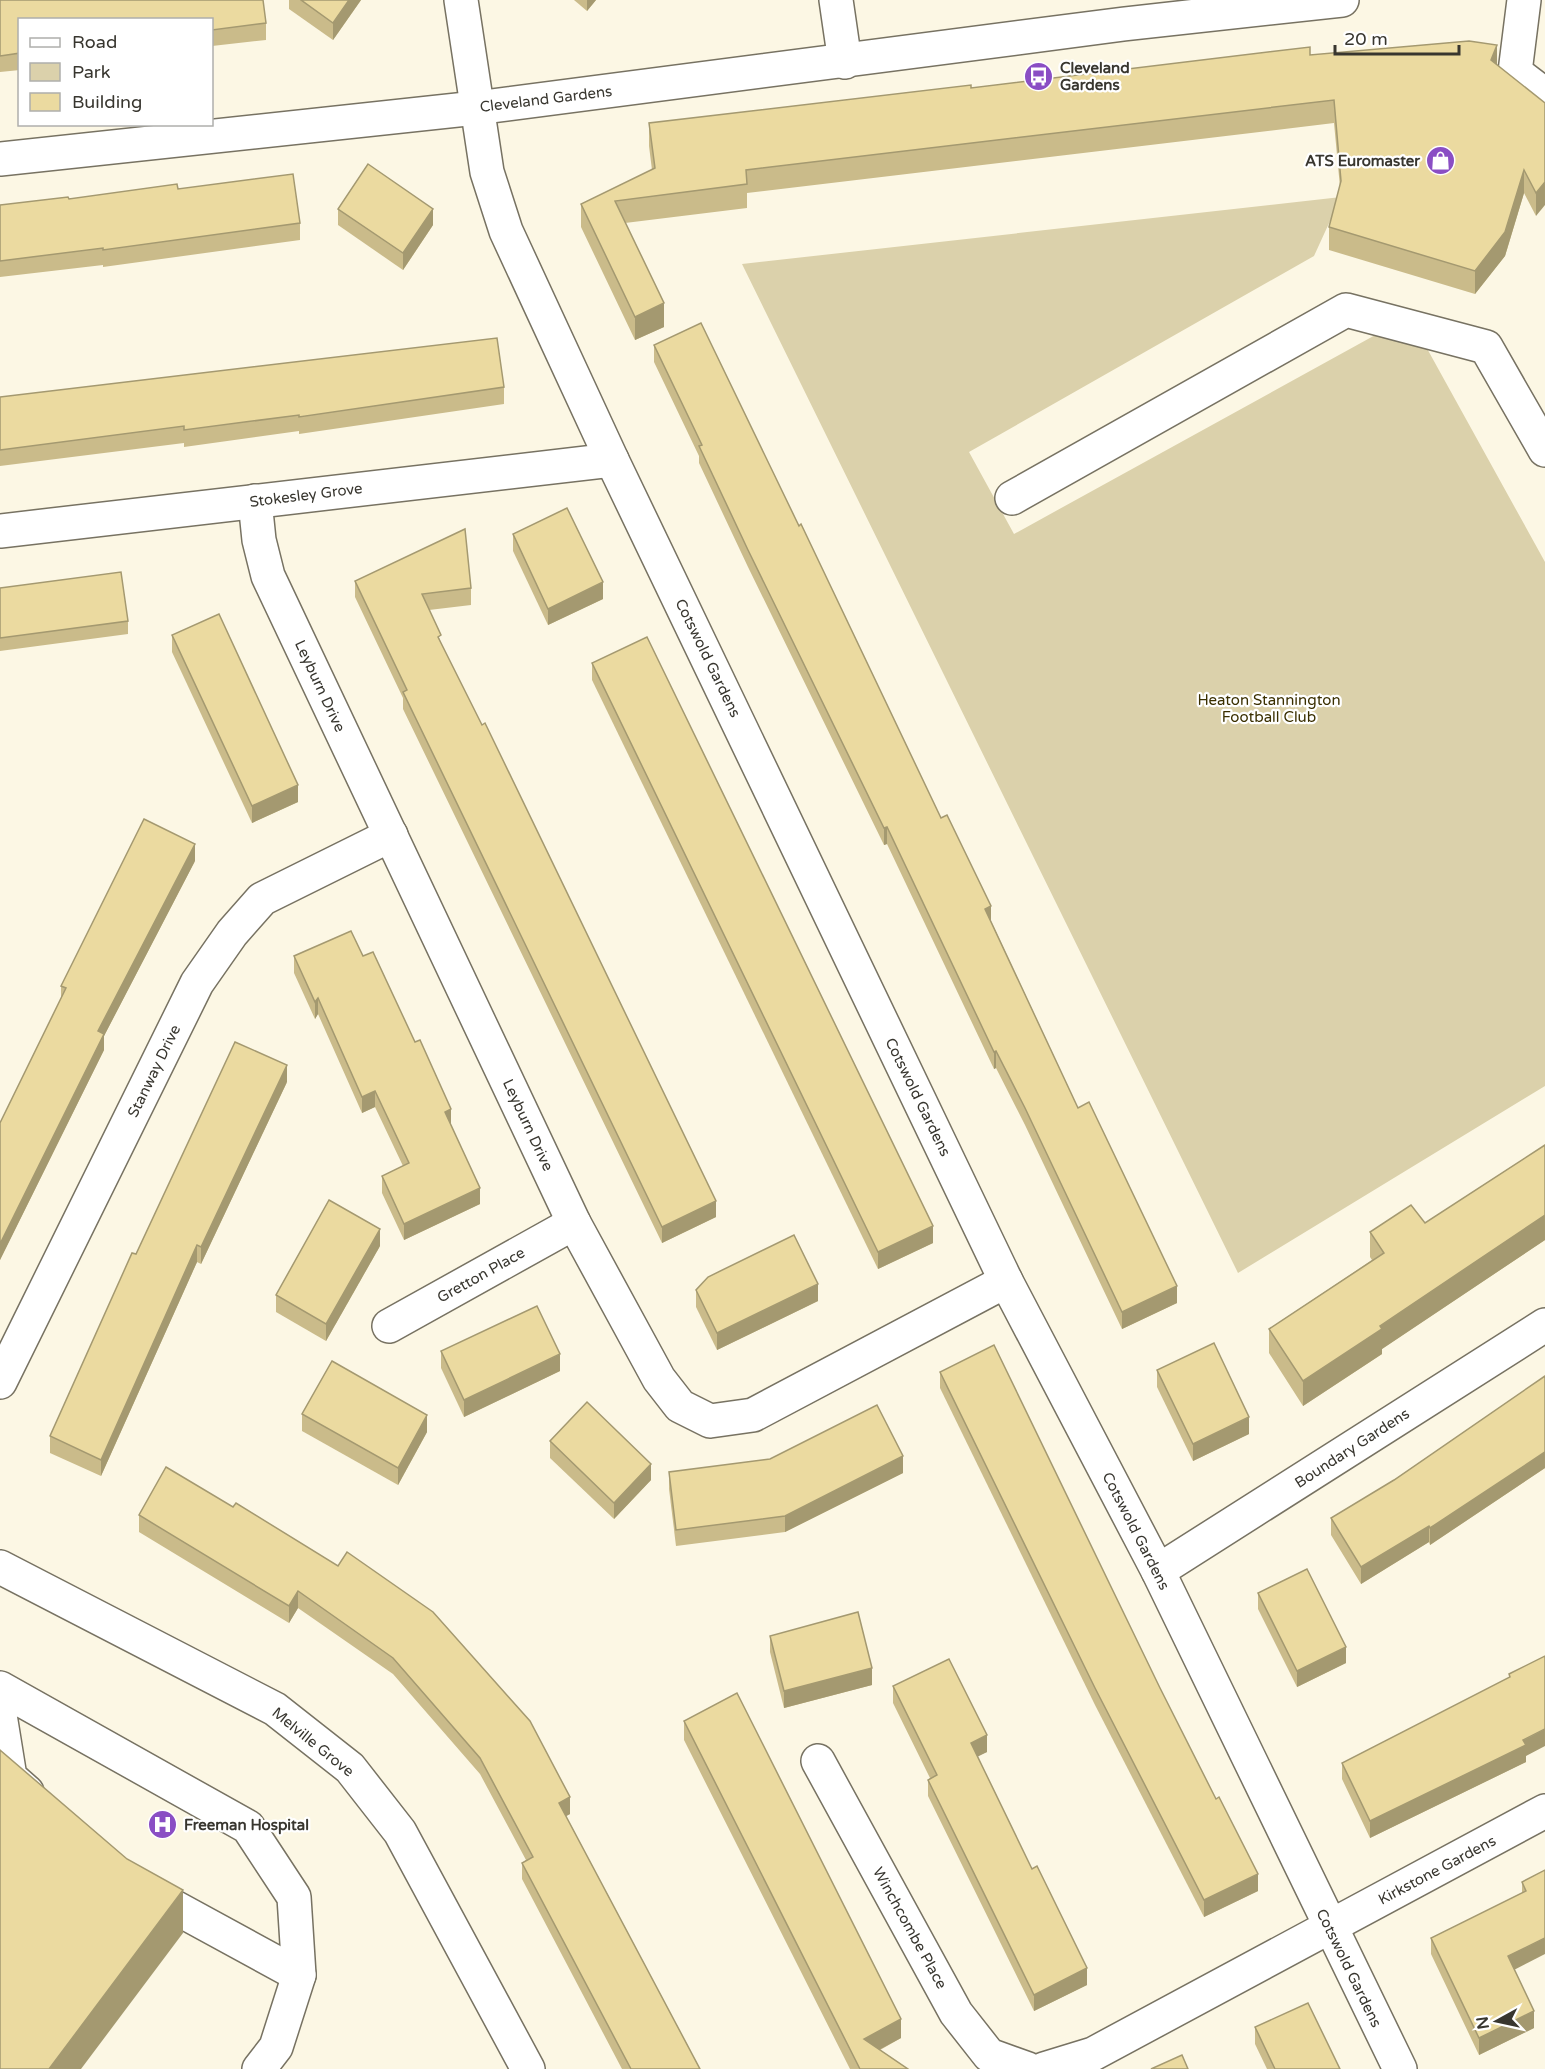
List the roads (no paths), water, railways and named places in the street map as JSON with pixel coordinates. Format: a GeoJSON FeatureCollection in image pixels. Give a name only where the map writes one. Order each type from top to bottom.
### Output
{"type":"FeatureCollection","features":[{"type":"Feature","properties":{"kind":"street","name":"Cotswold Gardens"},"geometry":{"type":"LineString","coordinates":[[461,0],[476,108],[488,172],[506,231],[612,460],[1006,1281],[1158,1571],[1329,1928],[1400,2069]]}},
{"type":"Feature","properties":{"kind":"street"},"geometry":{"type":"LineString","coordinates":[[836,0],[845,62]]}},
{"type":"Feature","properties":{"kind":"street","name":"Cleveland Gardens"},"geometry":{"type":"LineString","coordinates":[[0,159],[476,108],[845,62],[1124,24],[1342,0]]}},
{"type":"Feature","properties":{"kind":"street"},"geometry":{"type":"LineString","coordinates":[[1524,0],[1515,72],[1545,95]]}},
{"type":"Feature","properties":{"kind":"street"},"geometry":{"type":"LineString","coordinates":[[1012,498],[1346,310],[1486,347],[1545,450]]}},
{"type":"Feature","properties":{"kind":"street","name":"Stokesley Grove"},"geometry":{"type":"LineString","coordinates":[[0,531],[612,460]]}},
{"type":"Feature","properties":{"kind":"street","name":"Leyburn Drive"},"geometry":{"type":"LineString","coordinates":[[255,501],[259,540],[268,576],[574,1223],[659,1379],[680,1406],[710,1421],[753,1415],[1006,1281]]}},
{"type":"Feature","properties":{"kind":"street","name":"Stanway Drive"},"geometry":{"type":"LineString","coordinates":[[0,1382],[197,983],[232,933],[262,899],[391,835]]}},
{"type":"Feature","properties":{"kind":"street","name":"Gretton Place"},"geometry":{"type":"LineString","coordinates":[[389,1326],[574,1223]]}},
{"type":"Feature","properties":{"kind":"street","name":"Boundary Gardens"},"geometry":{"type":"LineString","coordinates":[[1158,1571],[1545,1325]]}},
{"type":"Feature","properties":{"kind":"street","name":"Melville Grove"},"geometry":{"type":"LineString","coordinates":[[0,1567],[275,1709],[350,1768],[400,1832],[528,2069]]}},
{"type":"Feature","properties":{"kind":"street"},"geometry":{"type":"LineString","coordinates":[[0,1688],[248,1827],[294,1897],[299,1975],[276,2047],[259,2069]]}},
{"type":"Feature","properties":{"kind":"street"},"geometry":{"type":"LineString","coordinates":[[0,1715],[10,1777],[53,1814]]}},
{"type":"Feature","properties":{"kind":"street","name":"Winchcombe Place"},"geometry":{"type":"LineString","coordinates":[[818,1761],[956,2013],[989,2055],[1028,2069]]}},
{"type":"Feature","properties":{"kind":"street","name":"Kirkstone Gardens"},"geometry":{"type":"LineString","coordinates":[[1329,1928],[1545,1812]]}},
{"type":"Feature","properties":{"kind":"street"},"geometry":{"type":"LineString","coordinates":[[122,1873],[140,1888],[299,1975]]}},
{"type":"Feature","properties":{"kind":"street"},"geometry":{"type":"LineString","coordinates":[[1044,2069],[1093,2054],[1329,1928]]}},
{"type":"Feature","properties":{"kind":"place","name":"Cleveland Gardens"},"geometry":{"type":"Point","coordinates":[1039,77]}},
{"type":"Feature","properties":{"kind":"place","name":"ATS Euromaster"},"geometry":{"type":"Point","coordinates":[1441,161]}},
{"type":"Feature","properties":{"kind":"place","name":"Freeman Hospital"},"geometry":{"type":"Point","coordinates":[163,1825]}},
{"type":"Feature","properties":{"kind":"park label","name":"Heaton Stannington Football Club"},"geometry":{"type":"Point","coordinates":[1269,708]}}]}
